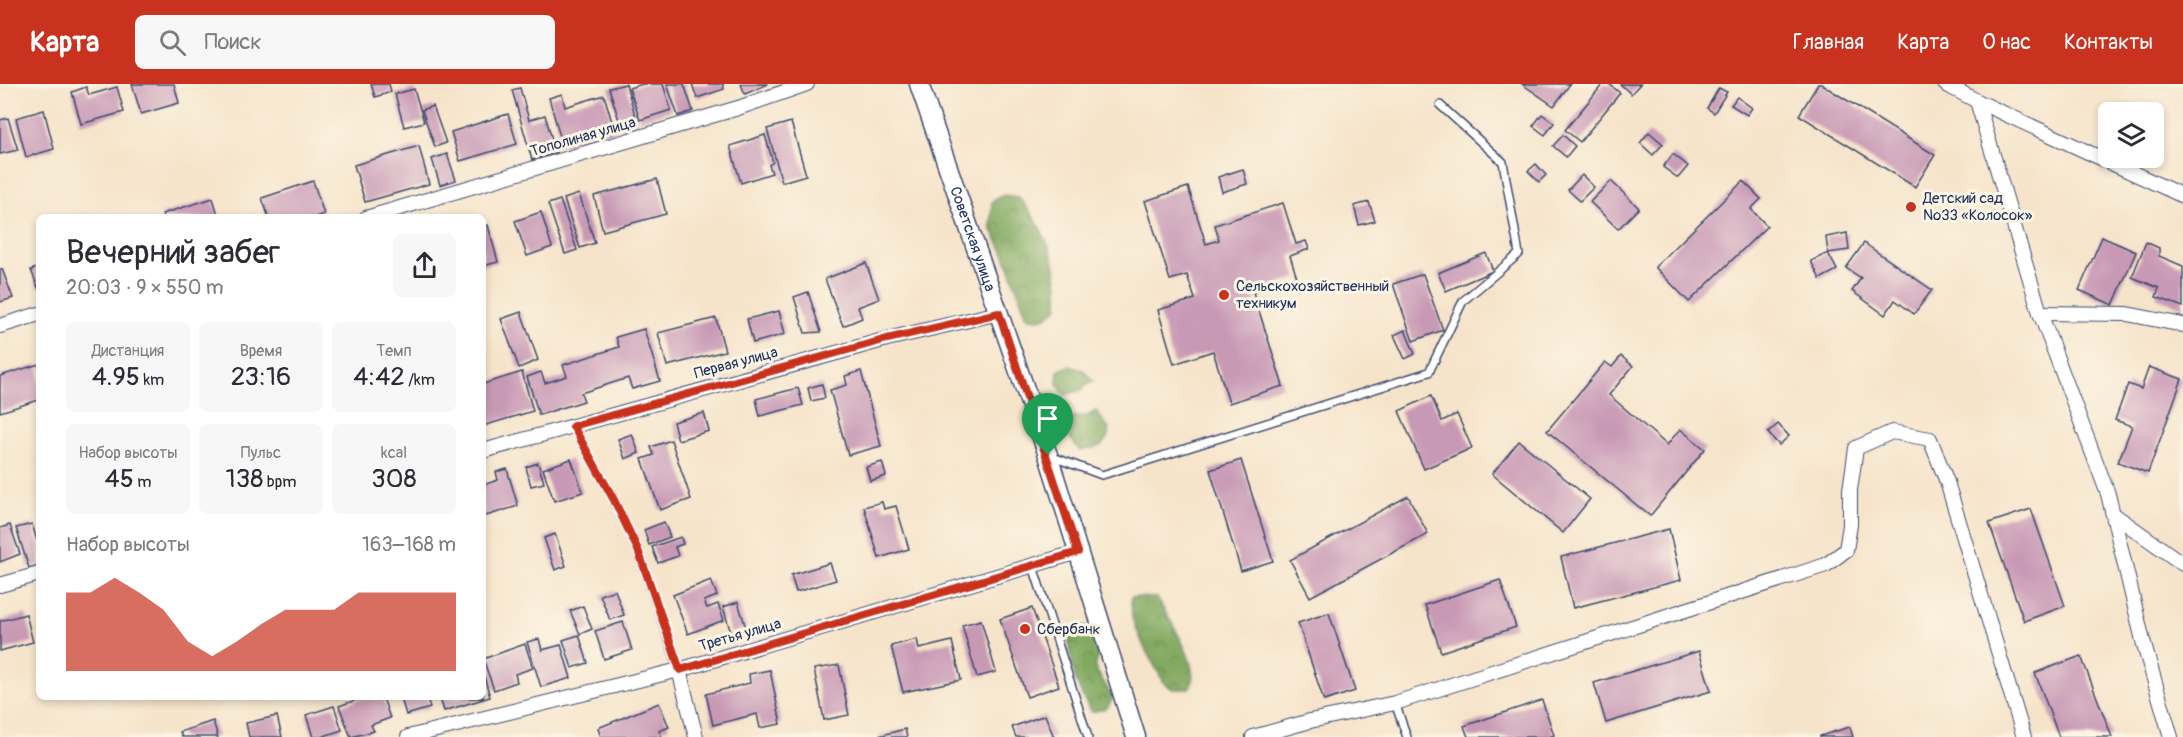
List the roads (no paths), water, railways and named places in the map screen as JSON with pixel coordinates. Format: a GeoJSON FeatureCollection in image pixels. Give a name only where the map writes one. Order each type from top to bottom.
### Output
{"type":"FeatureCollection","features":[{"type":"Feature","properties":{"kind":"main road","name":"Советская улица"},"geometry":{"type":"LineString","coordinates":[[919,84],[1048,455],[1136,737]]}},
{"type":"Feature","properties":{"kind":"street","name":"Тополиная улица"},"geometry":{"type":"LineString","coordinates":[[380,214],[738,108],[807,84]]}},
{"type":"Feature","properties":{"kind":"street"},"geometry":{"type":"LineString","coordinates":[[1945,84],[1977,102],[2183,196]]}},
{"type":"Feature","properties":{"kind":"street"},"geometry":{"type":"LineString","coordinates":[[1977,102],[2040,313],[2108,494],[2144,645],[2171,737]]}},
{"type":"Feature","properties":{"kind":"street","name":"Первая улица"},"geometry":{"type":"LineString","coordinates":[[486,450],[887,339],[999,313]]}},
{"type":"Feature","properties":{"kind":"street"},"geometry":{"type":"LineString","coordinates":[[2040,313],[2127,314],[2183,325]]}},
{"type":"Feature","properties":{"kind":"street"},"geometry":{"type":"LineString","coordinates":[[0,326],[36,315]]}},
{"type":"Feature","properties":{"kind":"street"},"geometry":{"type":"LineString","coordinates":[[1253,737],[1310,721],[1395,703],[1826,565],[1846,550],[1850,525],[1850,490],[1856,448],[1892,432],[1930,439],[1947,482],[2024,737]]}},
{"type":"Feature","properties":{"kind":"street"},"geometry":{"type":"LineString","coordinates":[[2113,514],[2183,564]]}},
{"type":"Feature","properties":{"kind":"street","name":"Третья улица"},"geometry":{"type":"LineString","coordinates":[[408,737],[680,670],[1078,552]]}},
{"type":"Feature","properties":{"kind":"street"},"geometry":{"type":"LineString","coordinates":[[0,585],[36,575]]}},
{"type":"Feature","properties":{"kind":"street"},"geometry":{"type":"LineString","coordinates":[[680,670],[696,737]]}},
{"type":"Feature","properties":{"kind":"lane"},"geometry":{"type":"LineString","coordinates":[[1048,455],[1102,475],[1429,372],[1463,301],[1519,254],[1503,162],[1440,105]]}},
{"type":"Feature","properties":{"kind":"lane"},"geometry":{"type":"LineString","coordinates":[[573,426],[614,500],[638,550],[680,670]]}},
{"type":"Feature","properties":{"kind":"lane"},"geometry":{"type":"LineString","coordinates":[[1033,566],[1088,737]]}},
{"type":"Feature","properties":{"kind":"lane"},"geometry":{"type":"LineString","coordinates":[[1395,703],[1407,737]]}},
{"type":"Feature","properties":{"kind":"place","name":"Детский сад №33 «Колосок»"},"geometry":{"type":"Point","coordinates":[1911,207]}},
{"type":"Feature","properties":{"kind":"place","name":"Сельскохозяйственный техникум"},"geometry":{"type":"Point","coordinates":[1224,295]}},
{"type":"Feature","properties":{"kind":"place","name":"Сбербанк"},"geometry":{"type":"Point","coordinates":[1025,629]}}]}
